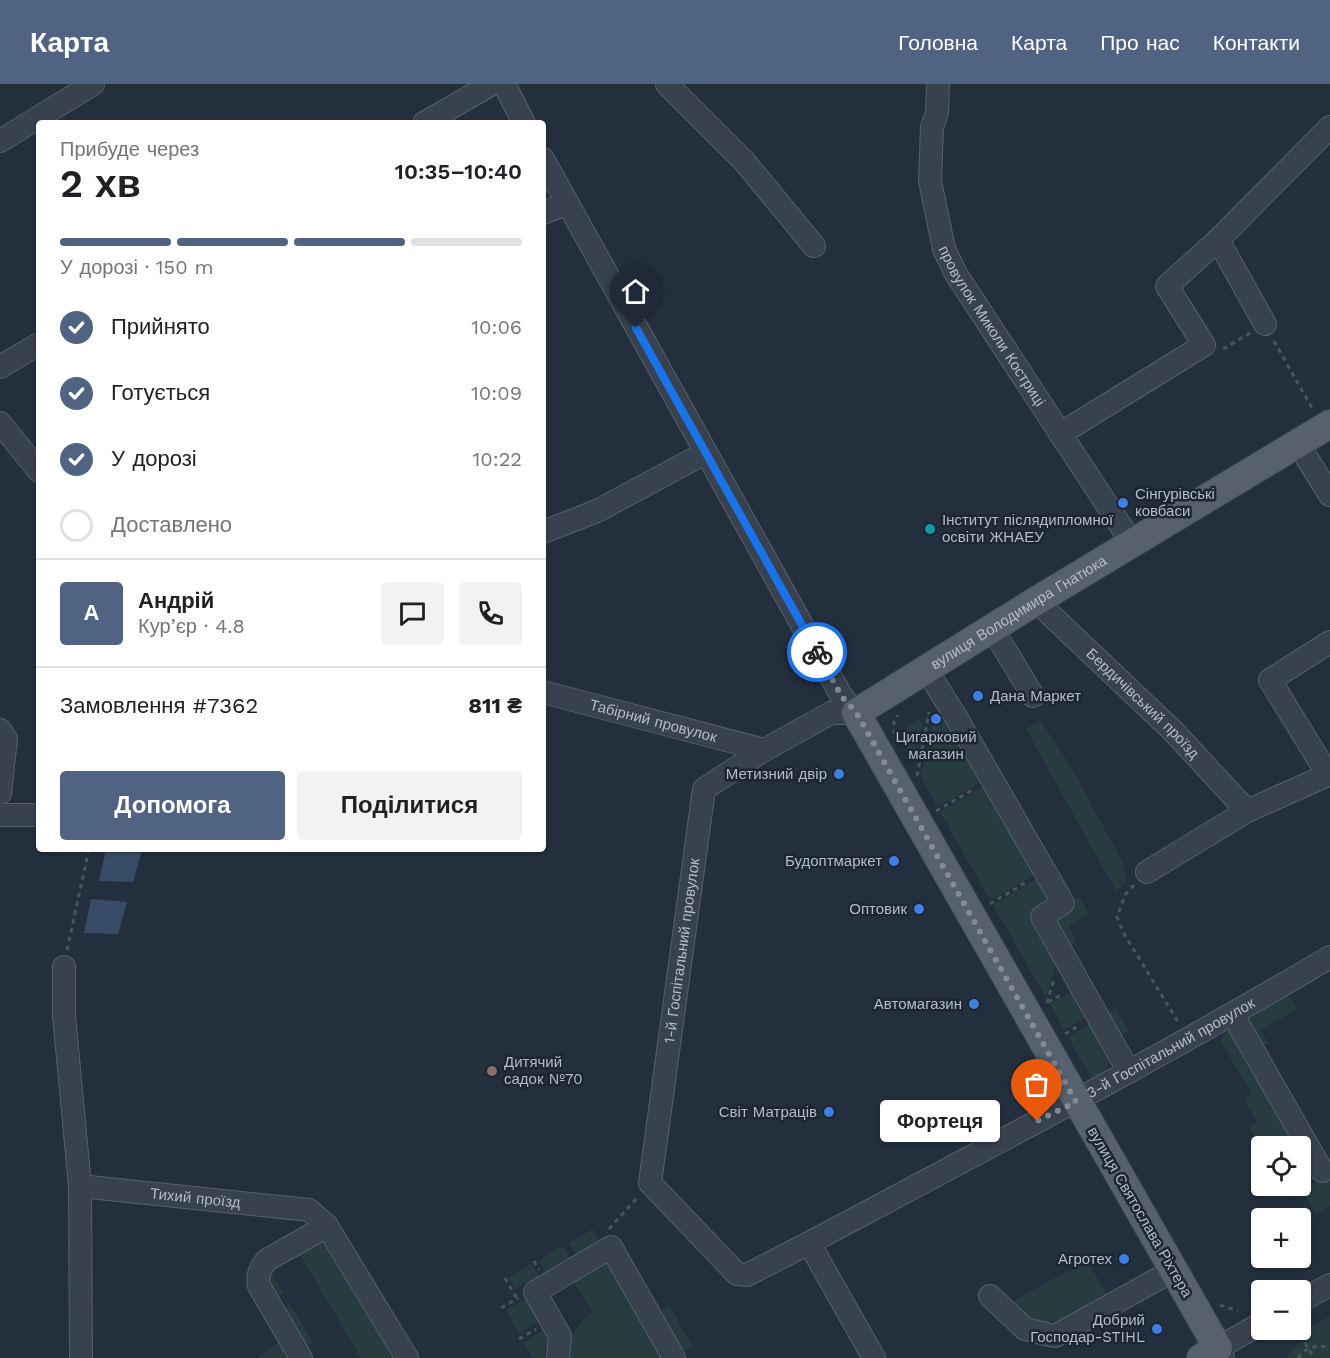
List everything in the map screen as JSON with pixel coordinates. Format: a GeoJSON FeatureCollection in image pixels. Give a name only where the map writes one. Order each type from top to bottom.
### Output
{"type":"FeatureCollection","features":[{"type":"Feature","properties":{"kind":"main road","name":"вулиця Володимира Гнатюка"},"geometry":{"type":"LineString","coordinates":[[856,712],[931,678],[992,628],[1327,426]]}},
{"type":"Feature","properties":{"kind":"main road","name":"вулиця Святослава Ріхтера"},"geometry":{"type":"LineString","coordinates":[[856,712],[1076,1102],[1174,1270],[1214,1355]]}},
{"type":"Feature","properties":{"kind":"street"},"geometry":{"type":"LineString","coordinates":[[0,141],[93,84]]}},
{"type":"Feature","properties":{"kind":"street"},"geometry":{"type":"LineString","coordinates":[[429,120],[492,84]]}},
{"type":"Feature","properties":{"kind":"street"},"geometry":{"type":"LineString","coordinates":[[504,84],[522,120]]}},
{"type":"Feature","properties":{"kind":"street"},"geometry":{"type":"LineString","coordinates":[[667,84],[744,161],[814,246]]}},
{"type":"Feature","properties":{"kind":"street","name":"провулок Миколи Костриці"},"geometry":{"type":"LineString","coordinates":[[938,84],[937,113],[932,126],[930,181],[944,249],[956,274],[1132,543]]}},
{"type":"Feature","properties":{"kind":"street"},"geometry":{"type":"LineString","coordinates":[[1060,434],[1204,345],[1167,286],[1218,240],[1330,126]]}},
{"type":"Feature","properties":{"kind":"street","name":"вулиця Святослава Ріхтера"},"geometry":{"type":"LineString","coordinates":[[546,165],[842,697],[856,712]]}},
{"type":"Feature","properties":{"kind":"street"},"geometry":{"type":"LineString","coordinates":[[546,212],[566,204]]}},
{"type":"Feature","properties":{"kind":"street"},"geometry":{"type":"LineString","coordinates":[[1218,240],[1265,324]]}},
{"type":"Feature","properties":{"kind":"street"},"geometry":{"type":"LineString","coordinates":[[0,366],[36,346]]}},
{"type":"Feature","properties":{"kind":"street"},"geometry":{"type":"LineString","coordinates":[[0,423],[36,467]]}},
{"type":"Feature","properties":{"kind":"street"},"geometry":{"type":"LineString","coordinates":[[1298,444],[1330,495]]}},
{"type":"Feature","properties":{"kind":"street"},"geometry":{"type":"LineString","coordinates":[[546,531],[597,511],[705,453]]}},
{"type":"Feature","properties":{"kind":"street","name":"Бердичівський проїзд"},"geometry":{"type":"LineString","coordinates":[[1036,601],[1174,732],[1247,811]]}},
{"type":"Feature","properties":{"kind":"street"},"geometry":{"type":"LineString","coordinates":[[992,628],[1033,696]]}},
{"type":"Feature","properties":{"kind":"street"},"geometry":{"type":"LineString","coordinates":[[1147,872],[1247,811],[1329,775],[1270,680],[1330,642]]}},
{"type":"Feature","properties":{"kind":"street"},"geometry":{"type":"LineString","coordinates":[[931,678],[992,778],[1063,903],[1042,917],[1129,1072]]}},
{"type":"Feature","properties":{"kind":"street","name":"Табірний провулок"},"geometry":{"type":"LineString","coordinates":[[546,693],[764,750]]}},
{"type":"Feature","properties":{"kind":"street","name":"вулиця Володимира Гнатюка"},"geometry":{"type":"LineString","coordinates":[[764,750],[831,713],[856,712]]}},
{"type":"Feature","properties":{"kind":"street"},"geometry":{"type":"LineString","coordinates":[[0,730],[6,740],[0,793]]}},
{"type":"Feature","properties":{"kind":"street","name":"1-й Госпітальний провулок"},"geometry":{"type":"LineString","coordinates":[[650,1183],[704,789],[764,750]]}},
{"type":"Feature","properties":{"kind":"street"},"geometry":{"type":"LineString","coordinates":[[0,815],[36,815]]}},
{"type":"Feature","properties":{"kind":"street","name":"3-й Госпітальний провулок"},"geometry":{"type":"LineString","coordinates":[[650,1183],[737,1274],[747,1275],[1076,1102],[1233,1015],[1330,957]]}},
{"type":"Feature","properties":{"kind":"street"},"geometry":{"type":"LineString","coordinates":[[64,967],[64,1016],[80,1185],[81,1358]]}},
{"type":"Feature","properties":{"kind":"street"},"geometry":{"type":"LineString","coordinates":[[1233,1015],[1322,1171]]}},
{"type":"Feature","properties":{"kind":"street","name":"Тихий проїзд"},"geometry":{"type":"LineString","coordinates":[[80,1185],[309,1210],[327,1226]]}},
{"type":"Feature","properties":{"kind":"street"},"geometry":{"type":"LineString","coordinates":[[301,1358],[259,1286],[259,1273],[261,1266],[267,1260],[327,1226],[407,1358]]}},
{"type":"Feature","properties":{"kind":"street"},"geometry":{"type":"LineString","coordinates":[[809,1243],[874,1358]]}},
{"type":"Feature","properties":{"kind":"street"},"geometry":{"type":"LineString","coordinates":[[558,1358],[560,1336],[535,1292],[611,1247],[674,1358]]}},
{"type":"Feature","properties":{"kind":"street"},"geometry":{"type":"LineString","coordinates":[[990,1296],[1025,1329],[1055,1336],[1174,1270]]}},
{"type":"Feature","properties":{"kind":"street"},"geometry":{"type":"LineString","coordinates":[[1311,1295],[1330,1285]]}},
{"type":"Feature","properties":{"kind":"street"},"geometry":{"type":"LineString","coordinates":[[1214,1355],[1251,1330]]}},
{"type":"Feature","properties":{"kind":"path"},"geometry":{"type":"LineString","coordinates":[[1204,345],[1221,351],[1265,324],[1280,353],[1327,426]]}},
{"type":"Feature","properties":{"kind":"path"},"geometry":{"type":"LineString","coordinates":[[912,769],[917,778],[934,687],[931,678]]}},
{"type":"Feature","properties":{"kind":"path"},"geometry":{"type":"LineString","coordinates":[[897,741],[894,722],[899,712]]}},
{"type":"Feature","properties":{"kind":"path"},"geometry":{"type":"LineString","coordinates":[[931,803],[936,812],[992,778]]}},
{"type":"Feature","properties":{"kind":"path"},"geometry":{"type":"LineString","coordinates":[[64,967],[88,852]]}},
{"type":"Feature","properties":{"kind":"path"},"geometry":{"type":"LineString","coordinates":[[989,905],[1045,872]]}},
{"type":"Feature","properties":{"kind":"path"},"geometry":{"type":"LineString","coordinates":[[1147,872],[1125,895],[1117,917],[1123,932],[1188,1039]]}},
{"type":"Feature","properties":{"kind":"path"},"geometry":{"type":"LineString","coordinates":[[602,1237],[650,1183]]}},
{"type":"Feature","properties":{"kind":"path"},"geometry":{"type":"LineString","coordinates":[[505,1278],[517,1299]]}},
{"type":"Feature","properties":{"kind":"path"},"geometry":{"type":"LineString","coordinates":[[1217,1304],[1238,1311]]}},
{"type":"Feature","properties":{"kind":"path"},"geometry":{"type":"LineString","coordinates":[[1304,1340],[1314,1358]]}},
{"type":"Feature","properties":{"kind":"path"},"geometry":{"type":"LineString","coordinates":[[1298,1358],[1308,1349],[1318,1346],[1330,1348]]}},
{"type":"Feature","properties":{"kind":"green space"},"geometry":{"type":"Polygon","coordinates":[[[948,716],[985,779],[937,807],[921,776],[931,728],[948,716]]]}},
{"type":"Feature","properties":{"kind":"green space"},"geometry":{"type":"Polygon","coordinates":[[[917,719],[923,723],[916,767],[900,734],[917,719]]]}},
{"type":"Feature","properties":{"kind":"green space"},"geometry":{"type":"Polygon","coordinates":[[[1040,720],[1070,765],[1123,863],[1127,882],[1116,891],[1026,729],[1040,720]]]}},
{"type":"Feature","properties":{"kind":"green space"},"geometry":{"type":"Polygon","coordinates":[[[989,783],[1040,872],[990,900],[940,812],[989,783]]]}},
{"type":"Feature","properties":{"kind":"green space"},"geometry":{"type":"Polygon","coordinates":[[[1043,875],[1057,901],[1037,914],[1058,953],[1046,998],[993,905],[1043,875]]]}},
{"type":"Feature","properties":{"kind":"green space"},"geometry":{"type":"Polygon","coordinates":[[[1079,897],[1089,914],[1069,926],[1076,941],[1064,949],[1053,922],[1058,910],[1079,897]]]}},
{"type":"Feature","properties":{"kind":"green space"},"geometry":{"type":"Polygon","coordinates":[[[1077,988],[1092,1014],[1064,1030],[1050,1004],[1077,988]]]}},
{"type":"Feature","properties":{"kind":"green space"},"geometry":{"type":"Polygon","coordinates":[[[1285,991],[1297,1009],[1261,1030],[1268,1043],[1257,1050],[1247,1018],[1285,991]]]}},
{"type":"Feature","properties":{"kind":"green space"},"geometry":{"type":"Polygon","coordinates":[[[1116,1008],[1129,1031],[1115,1039],[1102,1015],[1116,1008]]]}},
{"type":"Feature","properties":{"kind":"green space"},"geometry":{"type":"Polygon","coordinates":[[[1096,1020],[1110,1058],[1106,1069],[1092,1079],[1068,1037],[1096,1020]]]}},
{"type":"Feature","properties":{"kind":"green space"},"geometry":{"type":"Polygon","coordinates":[[[1230,1029],[1295,1136],[1254,1136],[1249,1127],[1257,1122],[1244,1100],[1252,1094],[1221,1042],[1223,1034],[1230,1029]]]}},
{"type":"Feature","properties":{"kind":"green space"},"geometry":{"type":"Polygon","coordinates":[[[1311,1162],[1318,1173],[1311,1177],[1311,1162]]]}},
{"type":"Feature","properties":{"kind":"green space"},"geometry":{"type":"Polygon","coordinates":[[[1330,1174],[1330,1206],[1316,1214],[1305,1196],[1311,1196],[1311,1182],[1312,1184],[1330,1174]]]}},
{"type":"Feature","properties":{"kind":"green space"},"geometry":{"type":"Polygon","coordinates":[[[593,1229],[600,1241],[576,1255],[569,1243],[593,1229]]]}},
{"type":"Feature","properties":{"kind":"green space"},"geometry":{"type":"Polygon","coordinates":[[[320,1240],[393,1358],[361,1358],[300,1255],[271,1272],[284,1293],[273,1299],[267,1271],[320,1240]]]}},
{"type":"Feature","properties":{"kind":"green space"},"geometry":{"type":"Polygon","coordinates":[[[562,1246],[570,1258],[545,1272],[538,1261],[562,1246]]]}},
{"type":"Feature","properties":{"kind":"green space"},"geometry":{"type":"Polygon","coordinates":[[[611,1256],[669,1358],[564,1358],[575,1333],[593,1311],[572,1280],[611,1256]]]}},
{"type":"Feature","properties":{"kind":"green space"},"geometry":{"type":"Polygon","coordinates":[[[1088,1263],[1108,1295],[1077,1312],[1065,1318],[1042,1322],[1031,1320],[1021,1314],[1012,1302],[1048,1281],[1088,1263]]]}},
{"type":"Feature","properties":{"kind":"green space"},"geometry":{"type":"Polygon","coordinates":[[[531,1264],[539,1276],[515,1289],[508,1278],[531,1264]]]}},
{"type":"Feature","properties":{"kind":"green space"},"geometry":{"type":"Polygon","coordinates":[[[527,1298],[540,1321],[519,1333],[506,1310],[527,1298]]]}},
{"type":"Feature","properties":{"kind":"green space"},"geometry":{"type":"Polygon","coordinates":[[[290,1304],[313,1343],[304,1348],[280,1310],[290,1304]]]}},
{"type":"Feature","properties":{"kind":"green space"},"geometry":{"type":"Polygon","coordinates":[[[669,1305],[692,1346],[681,1352],[658,1312],[669,1305]]]}},
{"type":"Feature","properties":{"kind":"green space"},"geometry":{"type":"Polygon","coordinates":[[[1330,1316],[1330,1358],[1286,1358],[1293,1347],[1304,1340],[1311,1340],[1312,1327],[1330,1316]]]}},
{"type":"Feature","properties":{"kind":"green space"},"geometry":{"type":"Polygon","coordinates":[[[545,1329],[549,1340],[546,1354],[544,1358],[533,1358],[523,1342],[545,1329]]]}},
{"type":"Feature","properties":{"kind":"green space"},"geometry":{"type":"Polygon","coordinates":[[[284,1339],[295,1358],[257,1358],[284,1339]]]}},
{"type":"Feature","properties":{"kind":"water"},"geometry":{"type":"Polygon","coordinates":[[[105,852],[141,852],[133,882],[99,881],[105,852]]]}},
{"type":"Feature","properties":{"kind":"water"},"geometry":{"type":"Polygon","coordinates":[[[91,899],[127,902],[118,934],[84,933],[91,899]]]}},
{"type":"Feature","properties":{"kind":"way so far"},"geometry":{"type":"LineString","coordinates":[[817,652],[842,697],[856,712],[1076,1102],[1037,1121]]}},
{"type":"Feature","properties":{"kind":"place","name":"Сінгурівські ковбаси"},"geometry":{"type":"Point","coordinates":[1123,503]}},
{"type":"Feature","properties":{"kind":"place","name":"Інститут післядипломної освіти ЖНАЕУ"},"geometry":{"type":"Point","coordinates":[930,529]}},
{"type":"Feature","properties":{"kind":"place","name":"Дана Маркет"},"geometry":{"type":"Point","coordinates":[978,696]}},
{"type":"Feature","properties":{"kind":"place","name":"Цигарковий магазин"},"geometry":{"type":"Point","coordinates":[936,719]}},
{"type":"Feature","properties":{"kind":"place","name":"Метизний двір"},"geometry":{"type":"Point","coordinates":[839,774]}},
{"type":"Feature","properties":{"kind":"place","name":"Будоптмаркет"},"geometry":{"type":"Point","coordinates":[894,861]}},
{"type":"Feature","properties":{"kind":"place","name":"Оптовик"},"geometry":{"type":"Point","coordinates":[919,909]}},
{"type":"Feature","properties":{"kind":"place","name":"Автомагазин"},"geometry":{"type":"Point","coordinates":[974,1004]}},
{"type":"Feature","properties":{"kind":"place","name":"Дитячий садок №70"},"geometry":{"type":"Point","coordinates":[492,1071]}},
{"type":"Feature","properties":{"kind":"place","name":"Світ Матраців"},"geometry":{"type":"Point","coordinates":[829,1112]}},
{"type":"Feature","properties":{"kind":"place","name":"Фортеця"},"geometry":{"type":"Point","coordinates":[1037,1121]}},
{"type":"Feature","properties":{"kind":"place","name":"Агротех"},"geometry":{"type":"Point","coordinates":[1124,1259]}},
{"type":"Feature","properties":{"kind":"place","name":"Добрий Господар-STIHL"},"geometry":{"type":"Point","coordinates":[1157,1329]}},
{"type":"Feature","properties":{"kind":"route"},"geometry":{"type":"LineString","coordinates":[[636,328],[817,652]]}}]}
